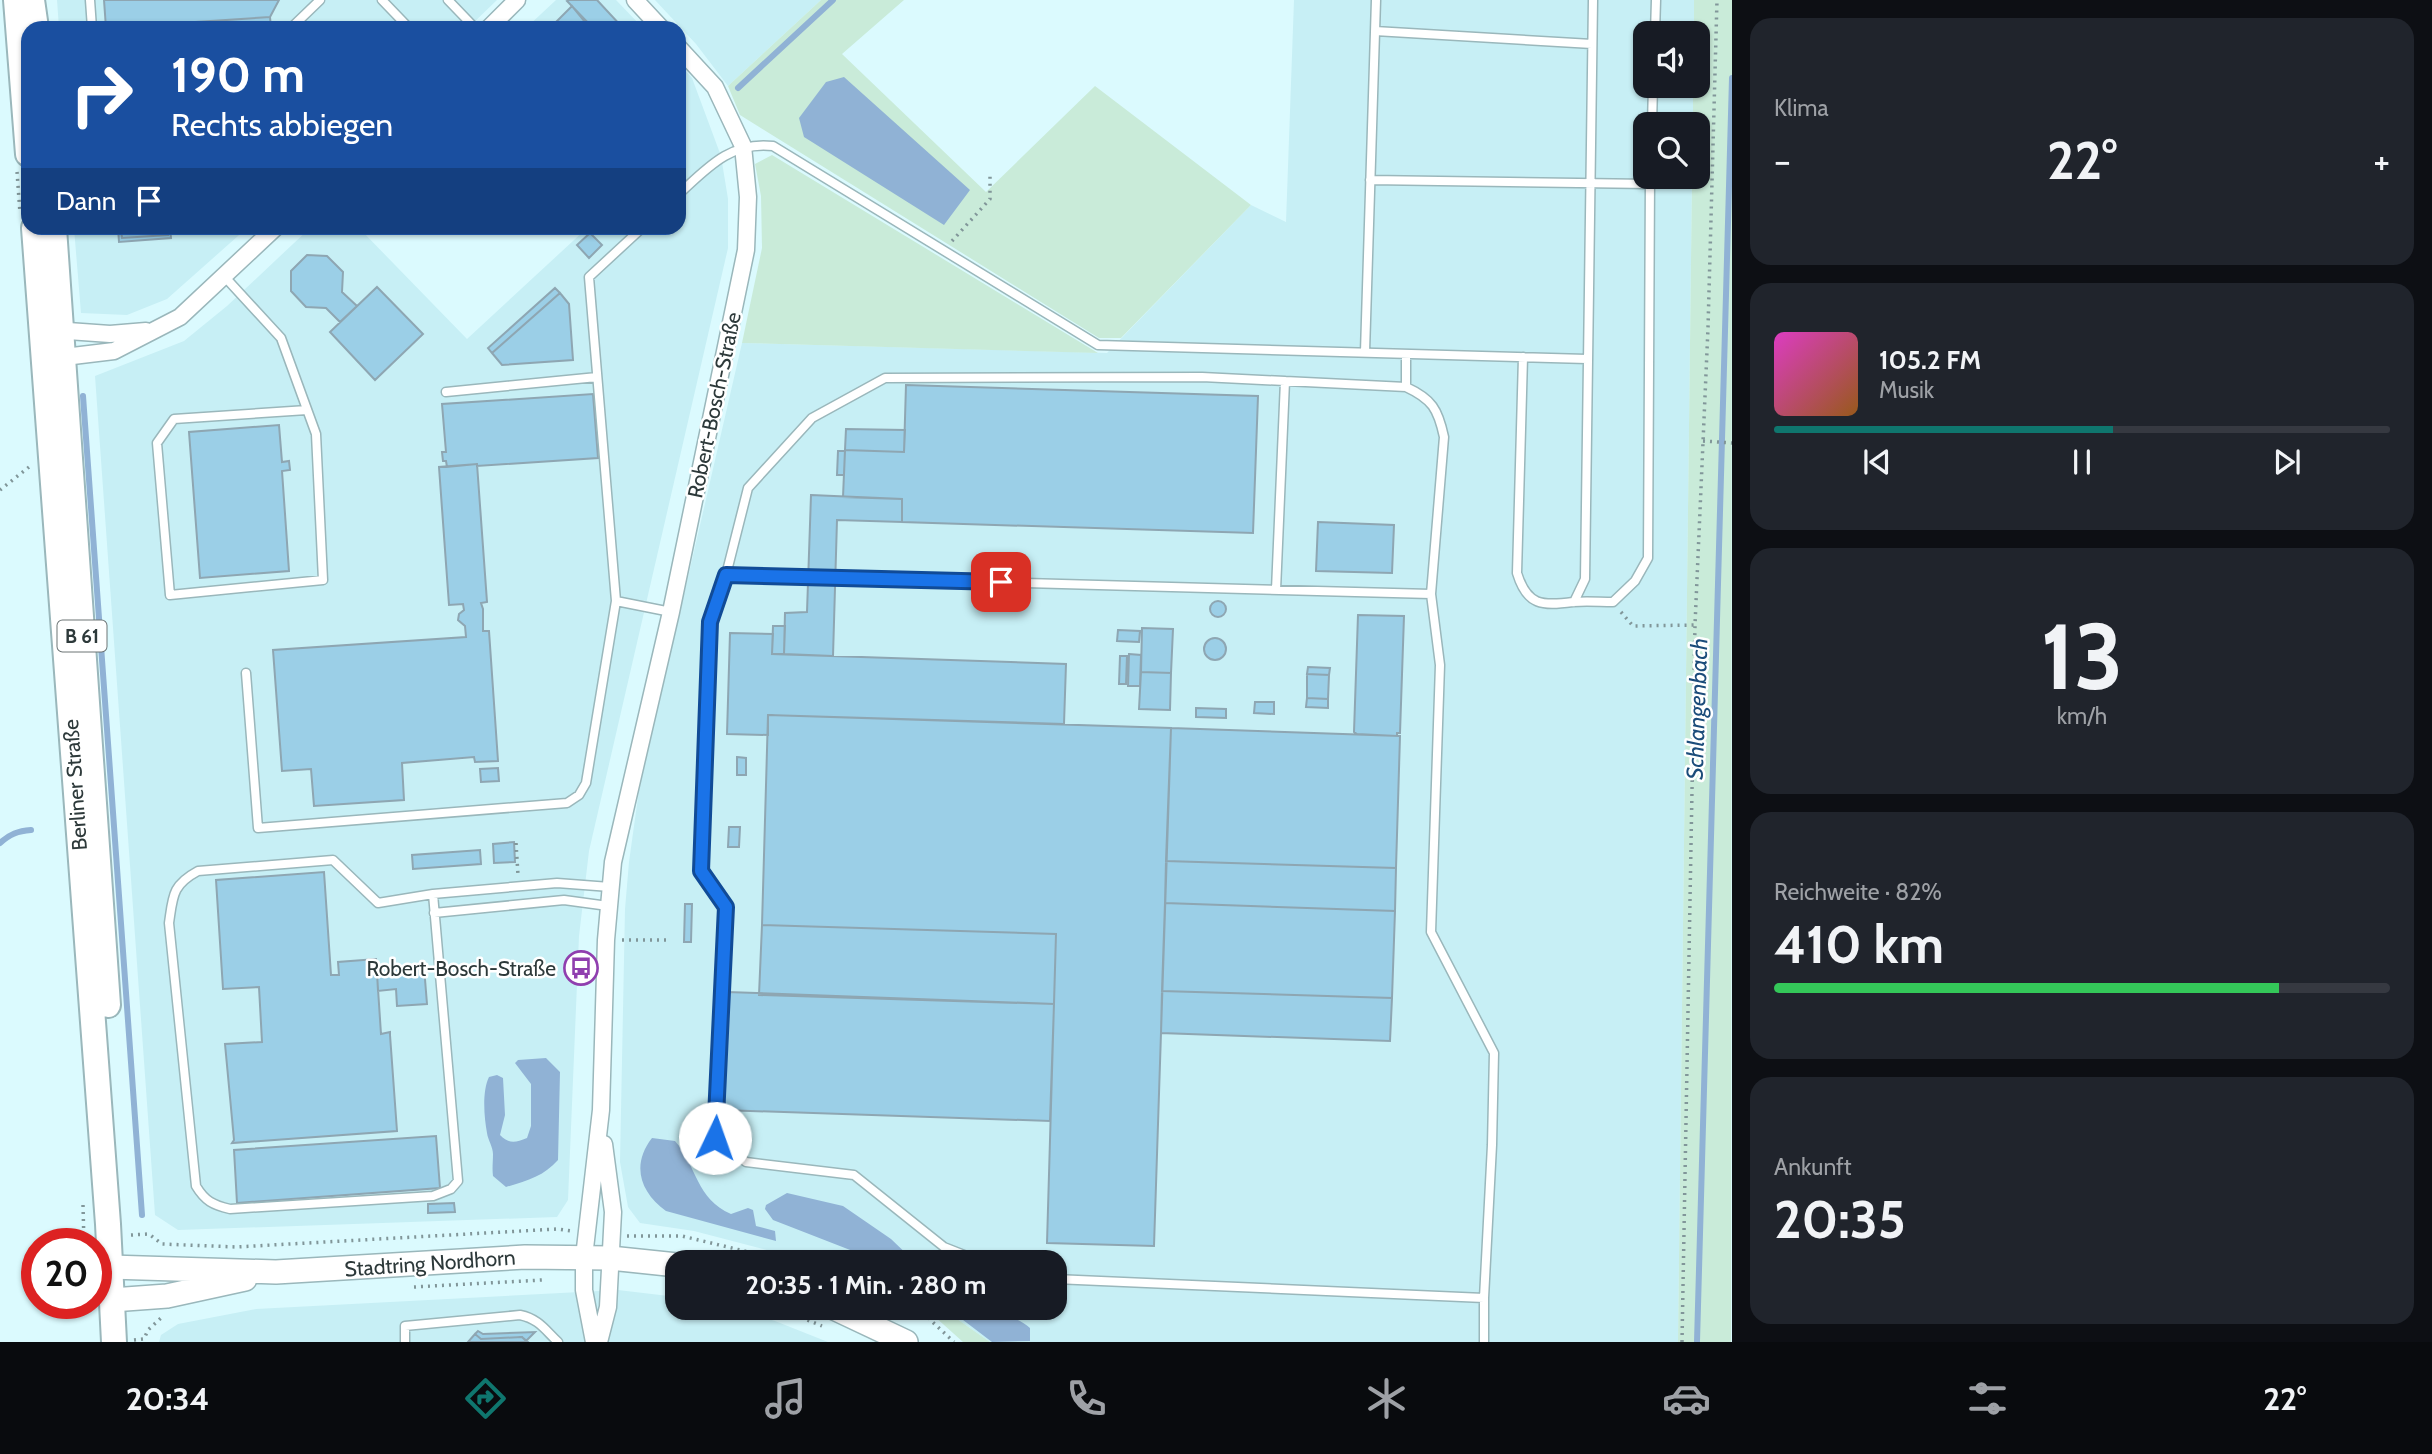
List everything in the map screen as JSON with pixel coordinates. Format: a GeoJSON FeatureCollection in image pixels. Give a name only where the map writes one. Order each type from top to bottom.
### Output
{"type":"FeatureCollection","features":[{"type":"Feature","properties":{"kind":"main road"},"geometry":{"type":"LineString","coordinates":[[16,0],[21,64]]}},
{"type":"Feature","properties":{"kind":"main road"},"geometry":{"type":"LineString","coordinates":[[32,0],[35,21]]}},
{"type":"Feature","properties":{"kind":"main road","name":"Berliner Straße"},"geometry":{"type":"LineString","coordinates":[[35,235],[52,332],[120,1300],[127,1341]]}},
{"type":"Feature","properties":{"kind":"main road","name":"Berliner Straße"},"geometry":{"type":"LineString","coordinates":[[52,332],[54,235]]}},
{"type":"Feature","properties":{"kind":"main road","name":"Berliner Straße"},"geometry":{"type":"LineString","coordinates":[[54,358],[51,459],[118,1267]]}},
{"type":"Feature","properties":{"kind":"main road","name":"Stadtring Nordhorn"},"geometry":{"type":"LineString","coordinates":[[118,1267],[275,1272],[525,1257],[610,1258],[665,1264]]}},
{"type":"Feature","properties":{"kind":"main road","name":"Stadtring Nordhorn"},"geometry":{"type":"LineString","coordinates":[[120,1300],[167,1296],[275,1272]]}},
{"type":"Feature","properties":{"kind":"main road"},"geometry":{"type":"LineString","coordinates":[[859,1320],[906,1342]]}},
{"type":"Feature","properties":{"kind":"street"},"geometry":{"type":"LineString","coordinates":[[499,21],[517,0]]}},
{"type":"Feature","properties":{"kind":"street"},"geometry":{"type":"LineString","coordinates":[[635,0],[654,21]]}},
{"type":"Feature","properties":{"kind":"street","name":"Robert-Bosch-Straße"},"geometry":{"type":"LineString","coordinates":[[584,1257],[601,1110],[610,887],[639,746],[671,612],[746,250],[748,197],[743,146],[715,87],[686,56]]}},
{"type":"Feature","properties":{"kind":"street"},"geometry":{"type":"LineString","coordinates":[[54,358],[114,351],[156,331],[180,317],[268,235]]}},
{"type":"Feature","properties":{"kind":"street"},"geometry":{"type":"LineString","coordinates":[[52,332],[110,334],[156,331]]}},
{"type":"Feature","properties":{"kind":"street","name":"Robert-Bosch-Straße"},"geometry":{"type":"LineString","coordinates":[[601,1110],[613,1212],[610,1258]]}},
{"type":"Feature","properties":{"kind":"street"},"geometry":{"type":"LineString","coordinates":[[584,1257],[584,1290],[597,1342]]}},
{"type":"Feature","properties":{"kind":"street"},"geometry":{"type":"LineString","coordinates":[[597,1342],[607,1307],[610,1258]]}},
{"type":"Feature","properties":{"kind":"lane"},"geometry":{"type":"LineString","coordinates":[[90,0],[92,21]]}},
{"type":"Feature","properties":{"kind":"lane"},"geometry":{"type":"LineString","coordinates":[[298,21],[320,0]]}},
{"type":"Feature","properties":{"kind":"lane"},"geometry":{"type":"LineString","coordinates":[[382,0],[402,21]]}},
{"type":"Feature","properties":{"kind":"lane"},"geometry":{"type":"LineString","coordinates":[[447,0],[468,21]]}},
{"type":"Feature","properties":{"kind":"lane"},"geometry":{"type":"LineString","coordinates":[[1365,352],[1376,0]]}},
{"type":"Feature","properties":{"kind":"lane"},"geometry":{"type":"LineString","coordinates":[[1574,602],[1585,579],[1593,0]]}},
{"type":"Feature","properties":{"kind":"lane"},"geometry":{"type":"LineString","coordinates":[[1655,21],[1656,0]]}},
{"type":"Feature","properties":{"kind":"lane"},"geometry":{"type":"LineString","coordinates":[[1375,31],[1592,44]]}},
{"type":"Feature","properties":{"kind":"lane"},"geometry":{"type":"LineString","coordinates":[[686,188],[710,166],[743,146],[773,146],[1098,345],[1587,359]]}},
{"type":"Feature","properties":{"kind":"lane"},"geometry":{"type":"LineString","coordinates":[[1370,180],[1590,183],[1633,181]]}},
{"type":"Feature","properties":{"kind":"lane"},"geometry":{"type":"LineString","coordinates":[[1523,357],[1517,573],[1522,589],[1530,599],[1540,603],[1561,605],[1574,602],[1613,602],[1634,582],[1648,558],[1650,189]]}},
{"type":"Feature","properties":{"kind":"lane"},"geometry":{"type":"LineString","coordinates":[[246,673],[258,828],[567,803],[579,795],[586,783],[616,601],[589,277],[634,235]]}},
{"type":"Feature","properties":{"kind":"lane"},"geometry":{"type":"LineString","coordinates":[[224,276],[281,338],[307,410],[316,435],[323,580],[170,595],[157,443],[174,419],[307,410]]}},
{"type":"Feature","properties":{"kind":"lane"},"geometry":{"type":"LineString","coordinates":[[1406,354],[1406,387]]}},
{"type":"Feature","properties":{"kind":"lane"},"geometry":{"type":"LineString","coordinates":[[446,392],[597,377]]}},
{"type":"Feature","properties":{"kind":"lane"},"geometry":{"type":"LineString","coordinates":[[952,1250],[944,1247],[854,1175],[746,1162],[715,1138],[726,907],[701,871],[710,622],[726,575],[748,488],[812,418],[885,378],[1202,377],[1406,387],[1431,402],[1440,418],[1444,438],[1431,594],[1440,665],[1431,932],[1494,1053],[1484,1342]]}},
{"type":"Feature","properties":{"kind":"lane"},"geometry":{"type":"LineString","coordinates":[[1276,590],[1285,381]]}},
{"type":"Feature","properties":{"kind":"lane"},"geometry":{"type":"LineString","coordinates":[[726,575],[1431,594]]}},
{"type":"Feature","properties":{"kind":"lane"},"geometry":{"type":"LineString","coordinates":[[616,601],[671,612]]}},
{"type":"Feature","properties":{"kind":"lane"},"geometry":{"type":"LineString","coordinates":[[433,894],[458,1181],[451,1189],[433,1196],[230,1209],[215,1206],[204,1199],[196,1186],[169,923],[174,891],[185,878],[198,871],[333,860],[378,903],[433,894],[557,883],[610,887]]}},
{"type":"Feature","properties":{"kind":"lane"},"geometry":{"type":"LineString","coordinates":[[434,913],[564,900],[608,906]]}},
{"type":"Feature","properties":{"kind":"lane"},"geometry":{"type":"LineString","coordinates":[[1067,1280],[1484,1298]]}},
{"type":"Feature","properties":{"kind":"lane"},"geometry":{"type":"LineString","coordinates":[[405,1342],[405,1326],[520,1315],[532,1317],[542,1324],[558,1342]]}},
{"type":"Feature","properties":{"kind":"path"},"geometry":{"type":"LineString","coordinates":[[1682,1342],[1695,625],[1717,0]]}},
{"type":"Feature","properties":{"kind":"path"},"geometry":{"type":"LineString","coordinates":[[944,251],[990,199],[990,174]]}},
{"type":"Feature","properties":{"kind":"path"},"geometry":{"type":"LineString","coordinates":[[1702,441],[1730,443]]}},
{"type":"Feature","properties":{"kind":"path"},"geometry":{"type":"LineString","coordinates":[[0,490],[27,468],[51,459]]}},
{"type":"Feature","properties":{"kind":"path"},"geometry":{"type":"LineString","coordinates":[[1613,602],[1633,626],[1695,625]]}},
{"type":"Feature","properties":{"kind":"path"},"geometry":{"type":"LineString","coordinates":[[516,843],[519,886]]}},
{"type":"Feature","properties":{"kind":"path"},"geometry":{"type":"LineString","coordinates":[[606,940],[666,940]]}},
{"type":"Feature","properties":{"kind":"path"},"geometry":{"type":"LineString","coordinates":[[138,1235],[149,1234],[162,1244],[236,1247],[557,1229],[572,1231]]}},
{"type":"Feature","properties":{"kind":"path"},"geometry":{"type":"LineString","coordinates":[[557,1229],[557,1238]]}},
{"type":"Feature","properties":{"kind":"path"},"geometry":{"type":"LineString","coordinates":[[632,1236],[682,1236],[740,1250]]}},
{"type":"Feature","properties":{"kind":"path"},"geometry":{"type":"LineString","coordinates":[[405,1287],[542,1280]]}},
{"type":"Feature","properties":{"kind":"path"},"geometry":{"type":"LineString","coordinates":[[127,1341],[144,1339],[148,1330],[166,1315]]}},
{"type":"Feature","properties":{"kind":"path"},"geometry":{"type":"LineString","coordinates":[[806,1320],[832,1331]]}},
{"type":"Feature","properties":{"kind":"path"},"geometry":{"type":"LineString","coordinates":[[930,1320],[954,1342]]}},
{"type":"Feature","properties":{"kind":"shaded area"},"geometry":{"type":"Polygon","coordinates":[[[57,0],[497,0],[475,21],[58,21],[57,0]]]}},
{"type":"Feature","properties":{"kind":"shaded area"},"geometry":{"type":"Polygon","coordinates":[[[556,0],[616,0],[636,21],[534,21],[556,0]]]}},
{"type":"Feature","properties":{"kind":"shaded area"},"geometry":{"type":"Polygon","coordinates":[[[655,0],[821,0],[728,86],[686,33],[686,21],[675,21],[655,0]]]}},
{"type":"Feature","properties":{"kind":"shaded area"},"geometry":{"type":"Polygon","coordinates":[[[1294,0],[1694,0],[1694,21],[1633,21],[1633,98],[1693,98],[1693,112],[1633,112],[1633,189],[1692,189],[1678,1342],[990,1342],[959,1320],[1067,1320],[1067,1250],[767,1250],[694,1231],[640,1223],[628,1207],[620,1162],[625,909],[629,862],[639,790],[742,343],[1107,353],[1251,205],[1286,222],[1294,0]]]}},
{"type":"Feature","properties":{"kind":"shaded area"},"geometry":{"type":"Polygon","coordinates":[[[686,72],[692,78],[721,156],[728,199],[728,248],[589,851],[579,936],[568,1200],[557,1217],[178,1230],[155,1215],[95,376],[184,341],[227,306],[303,235],[366,235],[467,339],[579,235],[686,235],[686,72]]]}},
{"type":"Feature","properties":{"kind":"shaded area"},"geometry":{"type":"Polygon","coordinates":[[[844,77],[970,190],[944,225],[804,137],[799,118],[826,82],[844,77]]]}},
{"type":"Feature","properties":{"kind":"shaded area"},"geometry":{"type":"Polygon","coordinates":[[[75,235],[239,235],[167,299],[127,315],[81,313],[75,235]]]}},
{"type":"Feature","properties":{"kind":"shaded area"},"geometry":{"type":"Polygon","coordinates":[[[546,1058],[560,1072],[558,1160],[541,1174],[506,1187],[493,1176],[493,1151],[484,1112],[487,1083],[489,1077],[497,1075],[503,1078],[505,1115],[500,1135],[512,1142],[527,1138],[531,1126],[531,1084],[515,1063],[518,1060],[546,1058]]]}},
{"type":"Feature","properties":{"kind":"shaded area"},"geometry":{"type":"Polygon","coordinates":[[[652,1138],[675,1141],[704,1191],[719,1208],[731,1214],[748,1208],[753,1210],[756,1226],[775,1231],[776,1241],[666,1211],[657,1204],[645,1187],[640,1168],[652,1138]]]}},
{"type":"Feature","properties":{"kind":"shaded area"},"geometry":{"type":"Polygon","coordinates":[[[787,1193],[843,1206],[902,1250],[850,1250],[773,1220],[765,1209],[766,1205],[787,1193]]]}},
{"type":"Feature","properties":{"kind":"shaded area"},"geometry":{"type":"Polygon","coordinates":[[[618,1290],[665,1296],[665,1320],[772,1320],[828,1342],[159,1342],[161,1335],[178,1324],[256,1309],[618,1290]]]}},
{"type":"Feature","properties":{"kind":"shaded area"},"geometry":{"type":"Polygon","coordinates":[[[963,1320],[1018,1320],[1030,1328],[1030,1341],[992,1342],[963,1320]]]}},
{"type":"Feature","properties":{"kind":"green space"},"geometry":{"type":"Polygon","coordinates":[[[821,0],[904,0],[842,54],[986,192],[1095,86],[1251,205],[1121,338],[1099,338],[740,115],[728,86],[821,0]]]}},
{"type":"Feature","properties":{"kind":"green space"},"geometry":{"type":"Polygon","coordinates":[[[1694,0],[1732,0],[1731,1342],[1678,1342],[1692,189],[1710,189],[1710,112],[1693,112],[1693,98],[1710,98],[1710,21],[1694,21],[1694,0]]]}},
{"type":"Feature","properties":{"kind":"green space"},"geometry":{"type":"Polygon","coordinates":[[[772,155],[1098,353],[742,343],[762,248],[761,196],[755,164],[772,155]]]}},
{"type":"Feature","properties":{"kind":"green space"},"geometry":{"type":"Polygon","coordinates":[[[938,1320],[959,1320],[990,1342],[963,1342],[938,1320]]]}},
{"type":"Feature","properties":{"kind":"building"},"geometry":{"type":"Polygon","coordinates":[[[104,0],[279,0],[270,17],[210,21],[106,21],[104,0]]]}},
{"type":"Feature","properties":{"kind":"building"},"geometry":{"type":"Polygon","coordinates":[[[597,0],[616,21],[586,21],[567,1],[597,0]]]}},
{"type":"Feature","properties":{"kind":"building"},"geometry":{"type":"Polygon","coordinates":[[[572,6],[584,21],[557,21],[572,6]]]}},
{"type":"Feature","properties":{"kind":"building"},"geometry":{"type":"Polygon","coordinates":[[[270,17],[270,21],[210,21],[270,17]]]}},
{"type":"Feature","properties":{"kind":"building"},"geometry":{"type":"Polygon","coordinates":[[[118,235],[122,238],[171,235],[171,238],[119,242],[118,235]]]}},
{"type":"Feature","properties":{"kind":"building"},"geometry":{"type":"Polygon","coordinates":[[[122,235],[168,235],[122,238],[122,235]]]}},
{"type":"Feature","properties":{"kind":"building"},"geometry":{"type":"Polygon","coordinates":[[[588,235],[592,235],[602,245],[589,258],[577,245],[588,235]]]}},
{"type":"Feature","properties":{"kind":"building"},"geometry":{"type":"Polygon","coordinates":[[[307,255],[327,256],[343,272],[342,292],[357,306],[340,322],[326,308],[306,307],[291,291],[291,271],[307,255]]]}},
{"type":"Feature","properties":{"kind":"building"},"geometry":{"type":"Polygon","coordinates":[[[377,287],[423,334],[375,380],[330,332],[377,287]]]}},
{"type":"Feature","properties":{"kind":"building"},"geometry":{"type":"Polygon","coordinates":[[[555,288],[560,293],[492,353],[488,348],[555,288]]]}},
{"type":"Feature","properties":{"kind":"building"},"geometry":{"type":"Polygon","coordinates":[[[560,293],[569,304],[573,360],[502,365],[492,353],[560,293]]]}},
{"type":"Feature","properties":{"kind":"building"},"geometry":{"type":"Polygon","coordinates":[[[906,385],[1258,396],[1253,533],[902,522],[902,499],[843,497],[845,450],[904,452],[906,385]]]}},
{"type":"Feature","properties":{"kind":"building"},"geometry":{"type":"Polygon","coordinates":[[[593,394],[598,458],[447,467],[446,461],[443,461],[442,452],[446,452],[442,404],[593,394]]]}},
{"type":"Feature","properties":{"kind":"building"},"geometry":{"type":"Polygon","coordinates":[[[279,425],[282,462],[289,461],[290,470],[282,471],[289,571],[200,578],[189,432],[279,425]]]}},
{"type":"Feature","properties":{"kind":"building"},"geometry":{"type":"Polygon","coordinates":[[[846,429],[905,430],[904,452],[845,450],[846,429]]]}},
{"type":"Feature","properties":{"kind":"building"},"geometry":{"type":"Polygon","coordinates":[[[838,451],[845,451],[844,475],[837,475],[838,451]]]}},
{"type":"Feature","properties":{"kind":"building"},"geometry":{"type":"Polygon","coordinates":[[[477,464],[487,602],[481,603],[483,631],[489,631],[498,761],[475,762],[474,757],[402,763],[404,800],[314,806],[311,769],[282,771],[273,650],[466,637],[465,626],[458,620],[459,614],[464,610],[463,604],[449,605],[439,467],[477,464]]]}},
{"type":"Feature","properties":{"kind":"building"},"geometry":{"type":"Polygon","coordinates":[[[811,495],[902,499],[902,522],[837,520],[833,656],[784,654],[785,613],[807,612],[811,495]]]}},
{"type":"Feature","properties":{"kind":"building"},"geometry":{"type":"Polygon","coordinates":[[[1318,522],[1394,525],[1392,573],[1316,571],[1318,522]]]}},
{"type":"Feature","properties":{"kind":"building"},"geometry":{"type":"Polygon","coordinates":[[[1218,601],[1226,609],[1218,617],[1210,609],[1218,601]]]}},
{"type":"Feature","properties":{"kind":"building"},"geometry":{"type":"Polygon","coordinates":[[[1358,615],[1404,616],[1400,733],[1397,733],[1397,736],[1354,732],[1358,615]]]}},
{"type":"Feature","properties":{"kind":"building"},"geometry":{"type":"Polygon","coordinates":[[[773,626],[785,626],[784,654],[772,654],[773,626]]]}},
{"type":"Feature","properties":{"kind":"building"},"geometry":{"type":"Polygon","coordinates":[[[1142,628],[1173,629],[1171,673],[1141,672],[1142,628]]]}},
{"type":"Feature","properties":{"kind":"building"},"geometry":{"type":"Polygon","coordinates":[[[1118,630],[1140,631],[1139,642],[1117,641],[1118,630]]]}},
{"type":"Feature","properties":{"kind":"building"},"geometry":{"type":"Polygon","coordinates":[[[730,633],[773,634],[772,654],[1066,664],[1064,724],[768,715],[768,735],[727,734],[730,633]]]}},
{"type":"Feature","properties":{"kind":"building"},"geometry":{"type":"Polygon","coordinates":[[[1211,638],[1219,638],[1226,645],[1226,653],[1219,660],[1211,660],[1204,653],[1204,645],[1211,638]]]}},
{"type":"Feature","properties":{"kind":"building"},"geometry":{"type":"Polygon","coordinates":[[[1129,654],[1141,655],[1140,686],[1128,686],[1129,654]]]}},
{"type":"Feature","properties":{"kind":"building"},"geometry":{"type":"Polygon","coordinates":[[[1120,656],[1127,656],[1126,684],[1119,684],[1120,656]]]}},
{"type":"Feature","properties":{"kind":"building"},"geometry":{"type":"Polygon","coordinates":[[[1308,667],[1330,668],[1329,675],[1307,674],[1308,667]]]}},
{"type":"Feature","properties":{"kind":"building"},"geometry":{"type":"Polygon","coordinates":[[[1141,672],[1171,673],[1170,710],[1139,709],[1141,672]]]}},
{"type":"Feature","properties":{"kind":"building"},"geometry":{"type":"Polygon","coordinates":[[[1307,674],[1329,675],[1328,699],[1307,698],[1307,674]]]}},
{"type":"Feature","properties":{"kind":"building"},"geometry":{"type":"Polygon","coordinates":[[[1307,698],[1328,699],[1328,708],[1306,707],[1307,698]]]}},
{"type":"Feature","properties":{"kind":"building"},"geometry":{"type":"Polygon","coordinates":[[[1255,702],[1274,702],[1274,714],[1254,713],[1255,702]]]}},
{"type":"Feature","properties":{"kind":"building"},"geometry":{"type":"Polygon","coordinates":[[[1196,708],[1226,709],[1226,718],[1196,717],[1196,708]]]}},
{"type":"Feature","properties":{"kind":"building"},"geometry":{"type":"Polygon","coordinates":[[[768,715],[1171,728],[1154,1246],[1047,1243],[1056,934],[762,925],[768,715]]]}},
{"type":"Feature","properties":{"kind":"building"},"geometry":{"type":"Polygon","coordinates":[[[1171,728],[1400,736],[1396,868],[1166,861],[1171,728]]]}},
{"type":"Feature","properties":{"kind":"building"},"geometry":{"type":"Polygon","coordinates":[[[737,757],[746,758],[746,775],[737,775],[737,757]]]}},
{"type":"Feature","properties":{"kind":"building"},"geometry":{"type":"Polygon","coordinates":[[[498,768],[499,781],[481,782],[480,769],[498,768]]]}},
{"type":"Feature","properties":{"kind":"building"},"geometry":{"type":"Polygon","coordinates":[[[729,827],[740,827],[739,847],[728,847],[729,827]]]}},
{"type":"Feature","properties":{"kind":"building"},"geometry":{"type":"Polygon","coordinates":[[[514,842],[515,862],[494,863],[493,844],[514,842]]]}},
{"type":"Feature","properties":{"kind":"building"},"geometry":{"type":"Polygon","coordinates":[[[480,850],[481,864],[413,869],[412,855],[480,850]]]}},
{"type":"Feature","properties":{"kind":"building"},"geometry":{"type":"Polygon","coordinates":[[[1166,861],[1396,868],[1395,911],[1165,903],[1166,861]]]}},
{"type":"Feature","properties":{"kind":"building"},"geometry":{"type":"Polygon","coordinates":[[[324,872],[331,975],[339,975],[338,962],[376,959],[381,1034],[390,1032],[397,1131],[232,1143],[234,1140],[225,1044],[262,1042],[259,987],[223,989],[216,880],[324,872]]]}},
{"type":"Feature","properties":{"kind":"building"},"geometry":{"type":"Polygon","coordinates":[[[1165,903],[1395,911],[1392,998],[1162,991],[1165,903]]]}},
{"type":"Feature","properties":{"kind":"building"},"geometry":{"type":"Polygon","coordinates":[[[685,904],[692,904],[691,942],[684,942],[685,904]]]}},
{"type":"Feature","properties":{"kind":"building"},"geometry":{"type":"Polygon","coordinates":[[[762,925],[1056,934],[1054,1004],[759,995],[762,925]]]}},
{"type":"Feature","properties":{"kind":"building"},"geometry":{"type":"Polygon","coordinates":[[[424,967],[427,1004],[397,1006],[396,989],[378,991],[377,972],[395,977],[395,969],[424,967]]]}},
{"type":"Feature","properties":{"kind":"building"},"geometry":{"type":"Polygon","coordinates":[[[1162,991],[1392,998],[1390,1041],[1161,1033],[1162,991]]]}},
{"type":"Feature","properties":{"kind":"building"},"geometry":{"type":"Polygon","coordinates":[[[727,992],[1054,1004],[1050,1121],[723,1110],[727,992]]]}},
{"type":"Feature","properties":{"kind":"building"},"geometry":{"type":"Polygon","coordinates":[[[436,1136],[440,1188],[237,1203],[234,1150],[436,1136]]]}},
{"type":"Feature","properties":{"kind":"building"},"geometry":{"type":"Polygon","coordinates":[[[454,1203],[455,1212],[428,1213],[428,1204],[454,1203]]]}},
{"type":"Feature","properties":{"kind":"building"},"geometry":{"type":"Polygon","coordinates":[[[478,1331],[483,1334],[535,1332],[526,1341],[522,1337],[481,1339],[475,1334],[478,1331]]]}},
{"type":"Feature","properties":{"kind":"building"},"geometry":{"type":"Polygon","coordinates":[[[475,1334],[481,1339],[522,1337],[528,1342],[468,1342],[475,1334]]]}},
{"type":"Feature","properties":{"kind":"waterway","name":"Schlangenbach"},"geometry":{"type":"LineString","coordinates":[[738,88],[833,0]]}},
{"type":"Feature","properties":{"kind":"waterway","name":"Schlangenbach"},"geometry":{"type":"LineString","coordinates":[[1697,1342],[1732,78]]}},
{"type":"Feature","properties":{"kind":"waterway"},"geometry":{"type":"LineString","coordinates":[[83,396],[142,1215]]}},
{"type":"Feature","properties":{"kind":"waterway"},"geometry":{"type":"LineString","coordinates":[[0,843],[14,834],[31,830]]}},
{"type":"Feature","properties":{"kind":"place","name":"Robert-Bosch-Straße"},"geometry":{"type":"Point","coordinates":[581,968]}},
{"type":"Feature","properties":{"kind":"route"},"geometry":{"type":"LineString","coordinates":[[715,1138],[726,907],[701,871],[710,622],[726,575],[1001,582]]}}]}
